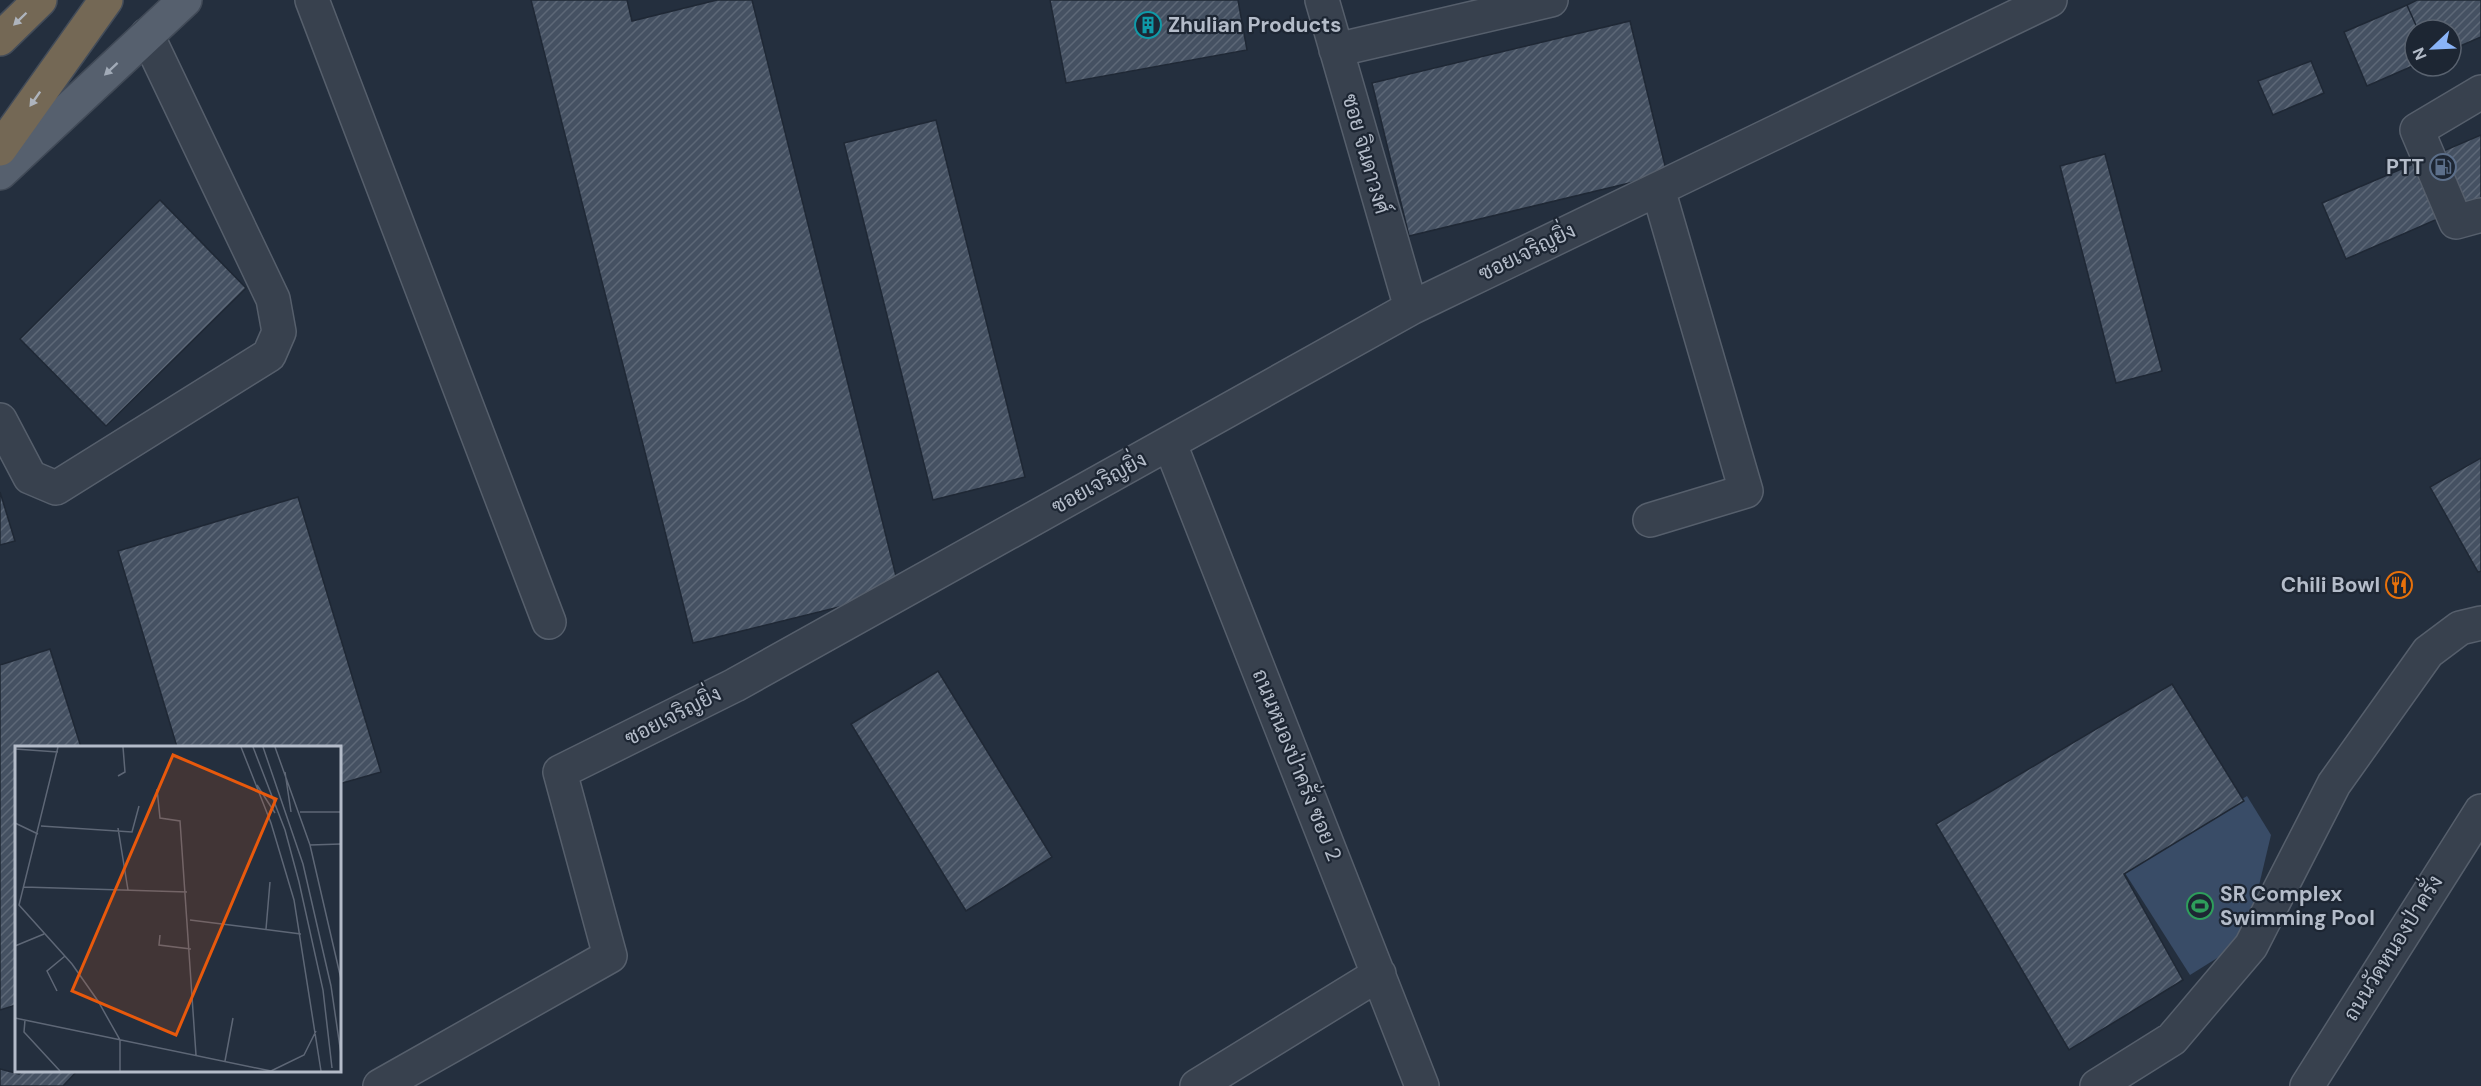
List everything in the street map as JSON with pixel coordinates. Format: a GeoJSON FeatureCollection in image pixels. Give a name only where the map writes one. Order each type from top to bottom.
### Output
{"type":"FeatureCollection","features":[{"type":"Feature","properties":{"kind":"highway"},"geometry":{"type":"LineString","coordinates":[[0,39],[40,0]]}},
{"type":"Feature","properties":{"kind":"highway"},"geometry":{"type":"LineString","coordinates":[[0,149],[106,0]]}},
{"type":"Feature","properties":{"kind":"main road"},"geometry":{"type":"LineString","coordinates":[[0,173],[185,0]]}},
{"type":"Feature","properties":{"kind":"street"},"geometry":{"type":"LineString","coordinates":[[312,0],[549,622]]}},
{"type":"Feature","properties":{"kind":"street","name":"ซอย จินดาวงศ์"},"geometry":{"type":"LineString","coordinates":[[1322,0],[1411,308]]}},
{"type":"Feature","properties":{"kind":"street"},"geometry":{"type":"LineString","coordinates":[[1336,50],[1551,0]]}},
{"type":"Feature","properties":{"kind":"street","name":"ซอยเจริญยิ่ง"},"geometry":{"type":"LineString","coordinates":[[380,1086],[610,956],[560,772],[735,686],[1411,308],[2050,0]]}},
{"type":"Feature","properties":{"kind":"street"},"geometry":{"type":"LineString","coordinates":[[0,420],[30,477],[56,488],[269,355],[279,332],[273,299],[147,35]]}},
{"type":"Feature","properties":{"kind":"street"},"geometry":{"type":"LineString","coordinates":[[2481,92],[2417,130],[2456,222],[2481,215]]}},
{"type":"Feature","properties":{"kind":"street"},"geometry":{"type":"LineString","coordinates":[[1650,520],[1746,491],[1658,189]]}},
{"type":"Feature","properties":{"kind":"street","name":"ถนนหนองป่าครั่ง ซอย 2"},"geometry":{"type":"LineString","coordinates":[[1170,444],[1422,1086]]}},
{"type":"Feature","properties":{"kind":"street"},"geometry":{"type":"LineString","coordinates":[[2102,1085],[2172,1039],[2251,946],[2334,784],[2428,652],[2460,628],[2481,623]]}},
{"type":"Feature","properties":{"kind":"street","name":"ถนนวัดหนองป่าครั่ง"},"geometry":{"type":"LineString","coordinates":[[2307,1086],[2481,811]]}},
{"type":"Feature","properties":{"kind":"street"},"geometry":{"type":"LineString","coordinates":[[1197,1086],[1379,974]]}},
{"type":"Feature","properties":{"kind":"water","name":"SR Complex Swimming Pool"},"geometry":{"type":"Polygon","coordinates":[[[2247,796],[2271,835],[2246,940],[2190,975],[2125,873],[2247,796]]]}},
{"type":"Feature","properties":{"kind":"building"},"geometry":{"type":"Polygon","coordinates":[[[531,0],[627,0],[632,21],[717,0],[752,0],[900,592],[693,643],[531,0]]]}},
{"type":"Feature","properties":{"kind":"building","name":"Zhulian Products"},"geometry":{"type":"Polygon","coordinates":[[[1050,0],[1238,0],[1247,50],[1066,83],[1050,0]]]}},
{"type":"Feature","properties":{"kind":"building"},"geometry":{"type":"Polygon","coordinates":[[[2417,0],[2481,0],[2481,37],[2463,45],[2463,18],[2413,18],[2407,5],[2417,0]]]}},
{"type":"Feature","properties":{"kind":"building"},"geometry":{"type":"Polygon","coordinates":[[[2407,5],[2413,18],[2403,18],[2403,70],[2367,86],[2344,32],[2407,5]]]}},
{"type":"Feature","properties":{"kind":"building"},"geometry":{"type":"Polygon","coordinates":[[[1630,21],[1667,174],[1409,236],[1372,83],[1630,21]]]}},
{"type":"Feature","properties":{"kind":"building"},"geometry":{"type":"Polygon","coordinates":[[[2311,61],[2324,93],[2273,115],[2258,81],[2311,61]]]}},
{"type":"Feature","properties":{"kind":"building"},"geometry":{"type":"Polygon","coordinates":[[[936,120],[1025,477],[933,500],[844,143],[936,120]]]}},
{"type":"Feature","properties":{"kind":"building","name":"PTT"},"geometry":{"type":"Polygon","coordinates":[[[2481,135],[2481,200],[2346,259],[2322,203],[2481,135]]]}},
{"type":"Feature","properties":{"kind":"building"},"geometry":{"type":"Polygon","coordinates":[[[2105,154],[2162,371],[2116,383],[2060,166],[2105,154]]]}},
{"type":"Feature","properties":{"kind":"building"},"geometry":{"type":"Polygon","coordinates":[[[160,200],[246,288],[106,426],[20,339],[160,200]]]}},
{"type":"Feature","properties":{"kind":"building"},"geometry":{"type":"Polygon","coordinates":[[[2481,458],[2481,571],[2478,572],[2430,487],[2481,458]]]}},
{"type":"Feature","properties":{"kind":"building"},"geometry":{"type":"Polygon","coordinates":[[[0,492],[15,541],[0,545],[0,492]]]}},
{"type":"Feature","properties":{"kind":"building"},"geometry":{"type":"Polygon","coordinates":[[[298,497],[381,772],[340,784],[340,746],[177,746],[118,551],[298,497]]]}},
{"type":"Feature","properties":{"kind":"building"},"geometry":{"type":"Polygon","coordinates":[[[50,649],[81,746],[15,746],[15,1005],[0,1010],[0,665],[50,649]]]}},
{"type":"Feature","properties":{"kind":"building"},"geometry":{"type":"Polygon","coordinates":[[[938,671],[1052,857],[966,911],[851,724],[938,671]]]}},
{"type":"Feature","properties":{"kind":"building"},"geometry":{"type":"Polygon","coordinates":[[[2172,684],[2244,801],[2124,874],[2183,980],[2069,1050],[1936,824],[2172,684]]]}},
{"type":"Feature","properties":{"kind":"building"},"geometry":{"type":"Polygon","coordinates":[[[0,1069],[19,1074],[23,1071],[77,1071],[63,1086],[0,1086],[0,1069]]]}},
{"type":"Feature","properties":{"kind":"place","name":"Zhulian Products"},"geometry":{"type":"Point","coordinates":[1148,25]}},
{"type":"Feature","properties":{"kind":"place","name":"PTT"},"geometry":{"type":"Point","coordinates":[2443,167]}},
{"type":"Feature","properties":{"kind":"place","name":"Chili Bowl"},"geometry":{"type":"Point","coordinates":[2399,585]}},
{"type":"Feature","properties":{"kind":"place","name":"SR Complex Swimming Pool"},"geometry":{"type":"Point","coordinates":[2200,906]}}]}
